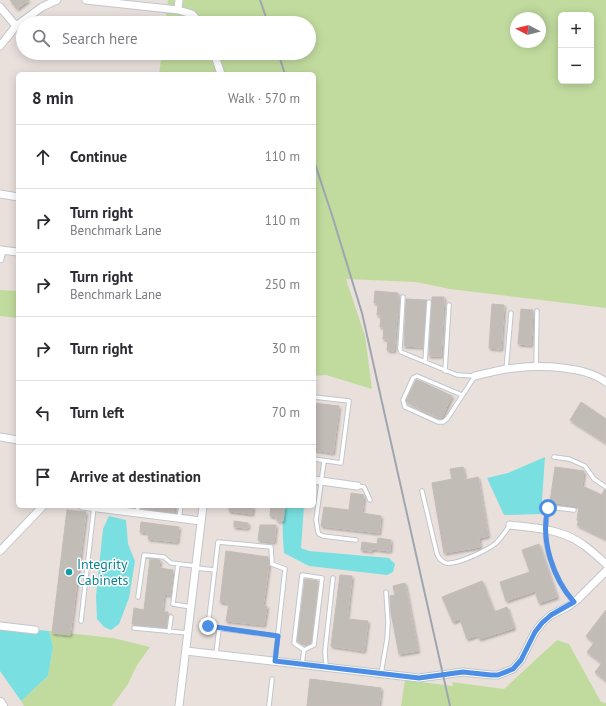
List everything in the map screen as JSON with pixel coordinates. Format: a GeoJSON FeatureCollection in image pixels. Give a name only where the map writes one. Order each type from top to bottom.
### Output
{"type":"FeatureCollection","features":[{"type":"Feature","properties":{"kind":"street"},"geometry":{"type":"LineString","coordinates":[[30,16],[42,7],[57,0]]}},
{"type":"Feature","properties":{"kind":"street"},"geometry":{"type":"LineString","coordinates":[[86,0],[178,10],[192,14],[194,16]]}},
{"type":"Feature","properties":{"kind":"street"},"geometry":{"type":"LineString","coordinates":[[178,10],[180,0]]}},
{"type":"Feature","properties":{"kind":"street"},"geometry":{"type":"LineString","coordinates":[[0,7],[16,26],[0,46]]}},
{"type":"Feature","properties":{"kind":"street"},"geometry":{"type":"LineString","coordinates":[[216,60],[220,72]]}},
{"type":"Feature","properties":{"kind":"street"},"geometry":{"type":"LineString","coordinates":[[0,194],[16,197]]}},
{"type":"Feature","properties":{"kind":"street"},"geometry":{"type":"LineString","coordinates":[[0,259],[1,250],[16,252]]}},
{"type":"Feature","properties":{"kind":"street"},"geometry":{"type":"LineString","coordinates":[[475,376],[506,370],[536,367],[586,372],[598,376],[606,382]]}},
{"type":"Feature","properties":{"kind":"street"},"geometry":{"type":"LineString","coordinates":[[0,437],[16,440]]}},
{"type":"Feature","properties":{"kind":"street"},"geometry":{"type":"LineString","coordinates":[[318,480],[357,486]]}},
{"type":"Feature","properties":{"kind":"street"},"geometry":{"type":"LineString","coordinates":[[0,551],[41,508]]}},
{"type":"Feature","properties":{"kind":"street"},"geometry":{"type":"LineString","coordinates":[[94,508],[138,509],[201,521]]}},
{"type":"Feature","properties":{"kind":"street"},"geometry":{"type":"LineString","coordinates":[[179,706],[203,508]]}},
{"type":"Feature","properties":{"kind":"street"},"geometry":{"type":"LineString","coordinates":[[510,526],[545,530],[562,534],[584,545],[606,564]]}},
{"type":"Feature","properties":{"kind":"street"},"geometry":{"type":"LineString","coordinates":[[186,651],[426,678],[463,672],[491,675],[507,672],[513,669],[521,660],[535,632],[542,623],[551,615],[574,602],[606,571]]}},
{"type":"Feature","properties":{"kind":"street"},"geometry":{"type":"LineString","coordinates":[[0,626],[35,630]]}},
{"type":"Feature","properties":{"kind":"lane"},"geometry":{"type":"LineString","coordinates":[[403,297],[400,349],[404,354],[457,375],[475,376]]}},
{"type":"Feature","properties":{"kind":"lane"},"geometry":{"type":"LineString","coordinates":[[425,362],[429,302]]}},
{"type":"Feature","properties":{"kind":"lane"},"geometry":{"type":"LineString","coordinates":[[445,370],[449,305]]}},
{"type":"Feature","properties":{"kind":"lane"},"geometry":{"type":"LineString","coordinates":[[536,367],[537,311]]}},
{"type":"Feature","properties":{"kind":"lane"},"geometry":{"type":"LineString","coordinates":[[506,370],[510,313]]}},
{"type":"Feature","properties":{"kind":"lane"},"geometry":{"type":"LineString","coordinates":[[462,395],[417,376],[413,378],[402,400],[405,407],[444,422],[475,376]]}},
{"type":"Feature","properties":{"kind":"lane"},"geometry":{"type":"LineString","coordinates":[[316,397],[349,401],[341,463],[316,459]]}},
{"type":"Feature","properties":{"kind":"lane"},"geometry":{"type":"LineString","coordinates":[[554,457],[569,459],[585,466],[594,479],[606,487]]}},
{"type":"Feature","properties":{"kind":"lane"},"geometry":{"type":"LineString","coordinates":[[324,461],[318,480],[316,520],[318,532],[323,536],[356,540]]}},
{"type":"Feature","properties":{"kind":"lane"},"geometry":{"type":"LineString","coordinates":[[357,486],[364,487],[370,500]]}},
{"type":"Feature","properties":{"kind":"lane"},"geometry":{"type":"LineString","coordinates":[[422,491],[437,554],[440,560],[447,563],[481,553],[496,542],[510,526]]}},
{"type":"Feature","properties":{"kind":"lane"},"geometry":{"type":"LineString","coordinates":[[574,510],[549,507],[545,530],[546,542],[552,563],[566,593],[574,602]]}},
{"type":"Feature","properties":{"kind":"lane"},"geometry":{"type":"LineString","coordinates":[[81,621],[94,508]]}},
{"type":"Feature","properties":{"kind":"lane"},"geometry":{"type":"LineString","coordinates":[[180,518],[181,508]]}},
{"type":"Feature","properties":{"kind":"lane"},"geometry":{"type":"LineString","coordinates":[[275,661],[278,636],[284,569],[272,564],[271,547],[218,542],[208,626],[278,636]]}},
{"type":"Feature","properties":{"kind":"lane"},"geometry":{"type":"LineString","coordinates":[[138,597],[144,555],[164,557],[171,563],[215,570]]}},
{"type":"Feature","properties":{"kind":"lane"},"geometry":{"type":"LineString","coordinates":[[178,564],[173,604],[191,607]]}},
{"type":"Feature","properties":{"kind":"lane"},"geometry":{"type":"LineString","coordinates":[[302,575],[322,578],[314,645],[304,650],[294,643],[302,575]]}},
{"type":"Feature","properties":{"kind":"lane"},"geometry":{"type":"LineString","coordinates":[[326,667],[325,651],[334,578]]}},
{"type":"Feature","properties":{"kind":"lane"},"geometry":{"type":"LineString","coordinates":[[381,674],[388,639],[386,592]]}},
{"type":"Feature","properties":{"kind":"lane"},"geometry":{"type":"LineString","coordinates":[[169,632],[171,617]]}},
{"type":"Feature","properties":{"kind":"lane"},"geometry":{"type":"LineString","coordinates":[[134,628],[188,634]]}},
{"type":"Feature","properties":{"kind":"lane"},"geometry":{"type":"LineString","coordinates":[[216,654],[219,628]]}},
{"type":"Feature","properties":{"kind":"lane"},"geometry":{"type":"LineString","coordinates":[[302,664],[304,650]]}},
{"type":"Feature","properties":{"kind":"lane"},"geometry":{"type":"LineString","coordinates":[[269,706],[272,679]]}},
{"type":"Feature","properties":{"kind":"green space"},"geometry":{"type":"Polygon","coordinates":[[[168,0],[606,0],[606,308],[450,289],[416,282],[346,279],[365,336],[372,389],[326,375],[316,376],[316,72],[159,72],[161,60],[316,60],[316,16],[166,16],[168,0]]]}},
{"type":"Feature","properties":{"kind":"green space"},"geometry":{"type":"Polygon","coordinates":[[[0,290],[16,291],[16,318],[0,316],[0,290]]]}},
{"type":"Feature","properties":{"kind":"green space"},"geometry":{"type":"Polygon","coordinates":[[[49,631],[113,638],[150,647],[137,665],[128,684],[112,706],[24,706],[21,701],[48,676],[53,647],[49,631]]]}},
{"type":"Feature","properties":{"kind":"green space"},"geometry":{"type":"Polygon","coordinates":[[[557,640],[569,644],[601,702],[606,703],[606,706],[401,706],[405,680],[453,686],[452,682],[504,689],[557,640]]]}},
{"type":"Feature","properties":{"kind":"water"},"geometry":{"type":"Polygon","coordinates":[[[545,457],[541,514],[504,515],[487,478],[508,473],[545,457]]]}},
{"type":"Feature","properties":{"kind":"water"},"geometry":{"type":"Polygon","coordinates":[[[285,508],[304,508],[301,548],[309,551],[389,558],[395,564],[393,572],[387,575],[309,566],[284,553],[285,508]]]}},
{"type":"Feature","properties":{"kind":"water"},"geometry":{"type":"Polygon","coordinates":[[[109,516],[126,520],[128,544],[135,561],[129,598],[119,624],[111,630],[104,627],[97,619],[96,596],[103,529],[109,516]]]}},
{"type":"Feature","properties":{"kind":"water"},"geometry":{"type":"Polygon","coordinates":[[[0,626],[49,631],[53,647],[48,676],[21,701],[0,671],[0,626]]]}},
{"type":"Feature","properties":{"kind":"building"},"geometry":{"type":"Polygon","coordinates":[[[10,0],[29,0],[17,9],[10,0]]]}},
{"type":"Feature","properties":{"kind":"building"},"geometry":{"type":"Polygon","coordinates":[[[375,291],[398,293],[398,298],[400,298],[394,351],[387,350],[388,339],[383,339],[384,327],[380,327],[381,315],[377,315],[378,303],[374,303],[375,291]]]}},
{"type":"Feature","properties":{"kind":"building"},"geometry":{"type":"Polygon","coordinates":[[[432,297],[444,297],[441,356],[429,356],[432,297]]]}},
{"type":"Feature","properties":{"kind":"building"},"geometry":{"type":"Polygon","coordinates":[[[406,299],[427,300],[423,347],[404,346],[406,299]]]}},
{"type":"Feature","properties":{"kind":"building"},"geometry":{"type":"Polygon","coordinates":[[[492,304],[504,305],[501,349],[489,348],[492,304]]]}},
{"type":"Feature","properties":{"kind":"building"},"geometry":{"type":"Polygon","coordinates":[[[521,309],[533,310],[531,345],[518,344],[521,309]]]}},
{"type":"Feature","properties":{"kind":"building"},"geometry":{"type":"Polygon","coordinates":[[[416,380],[452,396],[441,419],[407,402],[406,400],[416,380]]]}},
{"type":"Feature","properties":{"kind":"building"},"geometry":{"type":"Polygon","coordinates":[[[581,402],[606,419],[606,443],[570,420],[581,402]]]}},
{"type":"Feature","properties":{"kind":"building"},"geometry":{"type":"Polygon","coordinates":[[[316,403],[339,406],[333,453],[316,450],[316,403]]]}},
{"type":"Feature","properties":{"kind":"building"},"geometry":{"type":"Polygon","coordinates":[[[463,467],[465,480],[478,477],[488,536],[479,538],[480,547],[444,553],[432,483],[452,479],[450,469],[463,467]]]}},
{"type":"Feature","properties":{"kind":"building"},"geometry":{"type":"Polygon","coordinates":[[[555,467],[584,471],[582,486],[602,495],[604,490],[606,490],[606,539],[577,525],[579,521],[577,520],[579,506],[550,502],[555,467]]]}},
{"type":"Feature","properties":{"kind":"building"},"geometry":{"type":"Polygon","coordinates":[[[351,493],[364,495],[362,513],[381,516],[379,533],[321,526],[324,507],[349,510],[351,493]]]}},
{"type":"Feature","properties":{"kind":"building"},"geometry":{"type":"Polygon","coordinates":[[[141,508],[175,508],[174,513],[141,508]]]}},
{"type":"Feature","properties":{"kind":"building"},"geometry":{"type":"Polygon","coordinates":[[[229,508],[253,508],[252,514],[229,511],[229,508]]]}},
{"type":"Feature","properties":{"kind":"building"},"geometry":{"type":"Polygon","coordinates":[[[271,508],[285,508],[283,521],[277,521],[277,517],[270,516],[271,508]]]}},
{"type":"Feature","properties":{"kind":"building","name":"Integrity Cabinets"},"geometry":{"type":"Polygon","coordinates":[[[67,510],[86,512],[70,635],[52,633],[67,510]]]}},
{"type":"Feature","properties":{"kind":"building"},"geometry":{"type":"Polygon","coordinates":[[[234,521],[248,523],[248,528],[234,527],[234,521]]]}},
{"type":"Feature","properties":{"kind":"building"},"geometry":{"type":"Polygon","coordinates":[[[141,522],[179,527],[177,542],[148,539],[149,533],[140,532],[141,522]]]}},
{"type":"Feature","properties":{"kind":"building"},"geometry":{"type":"Polygon","coordinates":[[[260,525],[276,525],[274,542],[258,540],[260,525]]]}},
{"type":"Feature","properties":{"kind":"building"},"geometry":{"type":"Polygon","coordinates":[[[378,538],[391,540],[390,551],[372,549],[372,551],[361,550],[362,542],[377,544],[378,538]]]}},
{"type":"Feature","properties":{"kind":"building"},"geometry":{"type":"Polygon","coordinates":[[[539,544],[557,597],[539,603],[535,591],[506,601],[500,582],[530,572],[522,550],[539,544]]]}},
{"type":"Feature","properties":{"kind":"building"},"geometry":{"type":"Polygon","coordinates":[[[226,551],[268,557],[269,564],[263,606],[267,606],[264,625],[226,621],[229,603],[220,602],[226,551]]]}},
{"type":"Feature","properties":{"kind":"building"},"geometry":{"type":"Polygon","coordinates":[[[150,559],[160,560],[159,568],[173,570],[170,595],[164,594],[162,612],[168,612],[166,628],[132,624],[134,608],[144,610],[150,559]]]}},
{"type":"Feature","properties":{"kind":"building"},"geometry":{"type":"Polygon","coordinates":[[[340,575],[352,576],[347,619],[368,621],[364,651],[331,646],[340,575]]]}},
{"type":"Feature","properties":{"kind":"building"},"geometry":{"type":"Polygon","coordinates":[[[305,579],[318,581],[311,643],[309,644],[297,641],[305,579]]]}},
{"type":"Feature","properties":{"kind":"building"},"geometry":{"type":"Polygon","coordinates":[[[482,581],[494,612],[507,607],[514,628],[479,639],[478,635],[467,639],[460,619],[453,622],[442,597],[482,581]]]}},
{"type":"Feature","properties":{"kind":"building"},"geometry":{"type":"Polygon","coordinates":[[[405,583],[418,651],[399,654],[391,613],[390,596],[395,595],[393,586],[405,583]]]}},
{"type":"Feature","properties":{"kind":"building"},"geometry":{"type":"Polygon","coordinates":[[[606,610],[606,681],[595,672],[602,663],[587,652],[594,643],[586,636],[606,610]]]}},
{"type":"Feature","properties":{"kind":"building"},"geometry":{"type":"Polygon","coordinates":[[[310,679],[381,688],[379,706],[307,706],[310,679]]]}},
{"type":"Feature","properties":{"kind":"railway"},"geometry":{"type":"LineString","coordinates":[[260,0],[266,16]]}},
{"type":"Feature","properties":{"kind":"railway"},"geometry":{"type":"LineString","coordinates":[[280,60],[284,72]]}},
{"type":"Feature","properties":{"kind":"railway"},"geometry":{"type":"LineString","coordinates":[[316,167],[362,313],[450,706]]}},
{"type":"Feature","properties":{"kind":"place","name":"Integrity Cabinets"},"geometry":{"type":"Point","coordinates":[69,572]}},
{"type":"Feature","properties":{"kind":"route"},"geometry":{"type":"LineString","coordinates":[[208,626],[278,636],[275,661],[419,678],[463,672],[498,675],[507,672],[513,669],[521,660],[535,632],[542,623],[551,615],[574,602],[566,593],[552,563],[546,542],[545,530],[548,508]]}}]}
